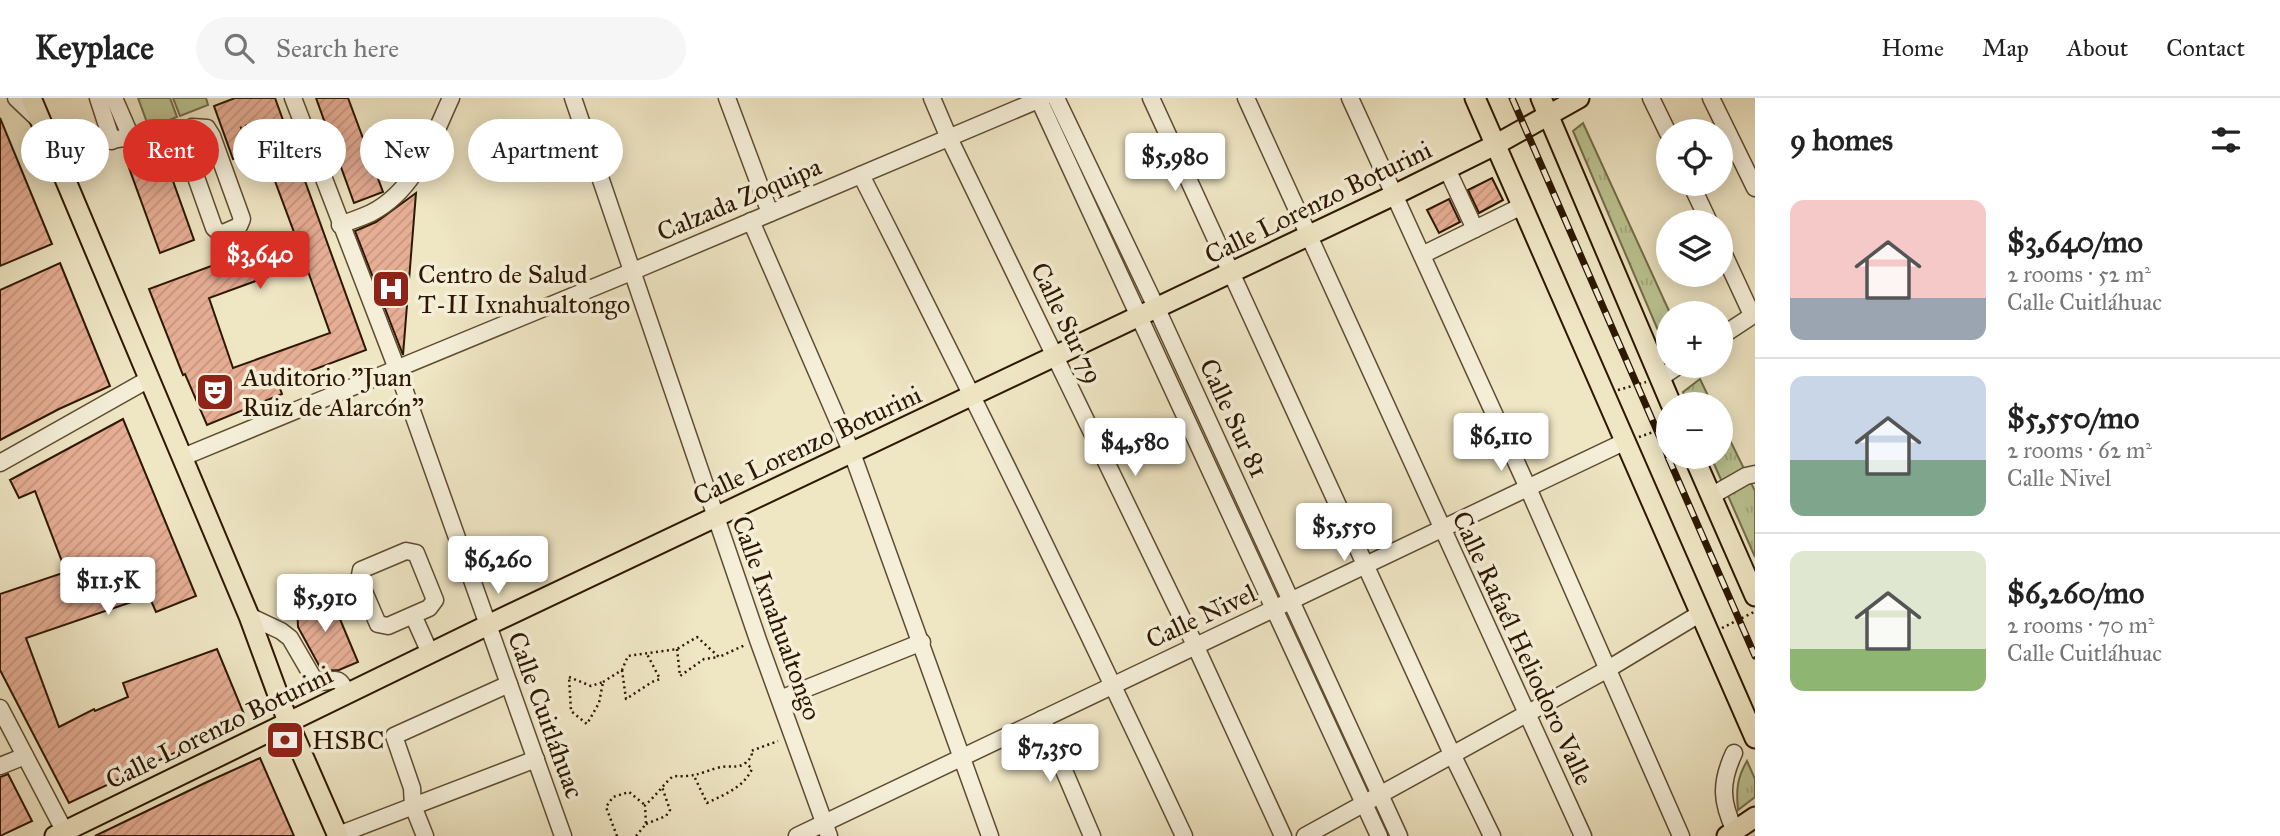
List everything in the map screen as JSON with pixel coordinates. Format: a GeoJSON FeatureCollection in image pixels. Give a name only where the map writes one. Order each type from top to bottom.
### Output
{"type":"FeatureCollection","features":[{"type":"Feature","properties":{"kind":"main road"},"geometry":{"type":"LineString","coordinates":[[31,98],[38,119]]}},
{"type":"Feature","properties":{"kind":"main road"},"geometry":{"type":"LineString","coordinates":[[1475,98],[1755,738]]}},
{"type":"Feature","properties":{"kind":"main road","name":"Calle Lorenzo Boturini"},"geometry":{"type":"LineString","coordinates":[[62,834],[488,625],[1394,195],[1495,145],[1545,107],[1579,98]]}},
{"type":"Feature","properties":{"kind":"main road"},"geometry":{"type":"LineString","coordinates":[[1545,107],[1656,369]]}},
{"type":"Feature","properties":{"kind":"main road"},"geometry":{"type":"LineString","coordinates":[[65,182],[183,457],[288,722],[338,836]]}},
{"type":"Feature","properties":{"kind":"main road"},"geometry":{"type":"LineString","coordinates":[[1660,378],[1666,392]]}},
{"type":"Feature","properties":{"kind":"main road"},"geometry":{"type":"LineString","coordinates":[[1700,469],[1755,596]]}},
{"type":"Feature","properties":{"kind":"main road"},"geometry":{"type":"LineString","coordinates":[[1731,834],[1755,817]]}},
{"type":"Feature","properties":{"kind":"street"},"geometry":{"type":"LineString","coordinates":[[16,98],[38,119]]}},
{"type":"Feature","properties":{"kind":"street"},"geometry":{"type":"LineString","coordinates":[[98,98],[112,141]]}},
{"type":"Feature","properties":{"kind":"street"},"geometry":{"type":"LineString","coordinates":[[114,98],[123,119]]}},
{"type":"Feature","properties":{"kind":"street","name":"Calle Cuitláhuac"},"geometry":{"type":"LineString","coordinates":[[293,98],[397,369],[563,836]]}},
{"type":"Feature","properties":{"kind":"street"},"geometry":{"type":"LineString","coordinates":[[340,225],[371,212],[408,184],[422,161],[451,98]]}},
{"type":"Feature","properties":{"kind":"street","name":"Calle Ixnahualtongo"},"geometry":{"type":"LineString","coordinates":[[573,98],[758,639],[827,829]]}},
{"type":"Feature","properties":{"kind":"street"},"geometry":{"type":"LineString","coordinates":[[727,98],[770,213]]}},
{"type":"Feature","properties":{"kind":"street","name":"Calle Sur 79"},"geometry":{"type":"LineString","coordinates":[[932,98],[1195,645],[1283,836]]}},
{"type":"Feature","properties":{"kind":"street","name":"Calle Sur 81"},"geometry":{"type":"LineString","coordinates":[[1056,98],[1274,608],[1379,836]]}},
{"type":"Feature","properties":{"kind":"street"},"geometry":{"type":"LineString","coordinates":[[1151,98],[1492,836]]}},
{"type":"Feature","properties":{"kind":"street","name":"Calle Rafaél Heliodoro Valle"},"geometry":{"type":"LineString","coordinates":[[1246,98],[1583,836]]}},
{"type":"Feature","properties":{"kind":"street"},"geometry":{"type":"LineString","coordinates":[[1350,98],[1528,488],[1681,836]]}},
{"type":"Feature","properties":{"kind":"street"},"geometry":{"type":"LineString","coordinates":[[1651,98],[1661,119]]}},
{"type":"Feature","properties":{"kind":"street"},"geometry":{"type":"LineString","coordinates":[[1711,98],[1755,188]]}},
{"type":"Feature","properties":{"kind":"street","name":"Calzada Zoquipa"},"geometry":{"type":"LineString","coordinates":[[183,457],[1041,99]]}},
{"type":"Feature","properties":{"kind":"street","name":"Calle Sur 81"},"geometry":{"type":"LineString","coordinates":[[1041,99],[1290,600],[1399,836]]}},
{"type":"Feature","properties":{"kind":"street"},"geometry":{"type":"LineString","coordinates":[[192,127],[207,128],[242,219],[239,226],[221,234],[214,228],[178,135],[192,127]]}},
{"type":"Feature","properties":{"kind":"street"},"geometry":{"type":"LineString","coordinates":[[109,141],[123,138]]}},
{"type":"Feature","properties":{"kind":"street"},"geometry":{"type":"LineString","coordinates":[[1447,169],[1475,229]]}},
{"type":"Feature","properties":{"kind":"street"},"geometry":{"type":"LineString","coordinates":[[861,175],[973,396],[1114,685],[1184,836]]}},
{"type":"Feature","properties":{"kind":"street"},"geometry":{"type":"LineString","coordinates":[[1422,255],[1522,206]]}},
{"type":"Feature","properties":{"kind":"street"},"geometry":{"type":"LineString","coordinates":[[751,221],[852,453],[990,836]]}},
{"type":"Feature","properties":{"kind":"street"},"geometry":{"type":"LineString","coordinates":[[1733,272],[1754,314],[1733,328]]}},
{"type":"Feature","properties":{"kind":"street"},"geometry":{"type":"LineString","coordinates":[[0,463],[149,379]]}},
{"type":"Feature","properties":{"kind":"street","name":"Calle Nivel"},"geometry":{"type":"LineString","coordinates":[[797,836],[827,829],[963,757],[1626,441]]}},
{"type":"Feature","properties":{"kind":"street"},"geometry":{"type":"LineString","coordinates":[[1712,496],[1746,476],[1755,474]]}},
{"type":"Feature","properties":{"kind":"street"},"geometry":{"type":"LineString","coordinates":[[406,551],[416,552],[435,600],[429,608],[413,615],[388,626],[378,624],[359,580],[361,570],[406,551]]}},
{"type":"Feature","properties":{"kind":"street"},"geometry":{"type":"LineString","coordinates":[[1305,836],[1608,669],[1701,613]]}},
{"type":"Feature","properties":{"kind":"street"},"geometry":{"type":"LineString","coordinates":[[413,615],[430,653]]}},
{"type":"Feature","properties":{"kind":"street"},"geometry":{"type":"LineString","coordinates":[[248,617],[281,631],[290,638],[315,681],[340,681],[347,694]]}},
{"type":"Feature","properties":{"kind":"street"},"geometry":{"type":"LineString","coordinates":[[780,699],[922,642]]}},
{"type":"Feature","properties":{"kind":"street"},"geometry":{"type":"LineString","coordinates":[[425,836],[413,806],[412,788],[394,736],[509,684]]}},
{"type":"Feature","properties":{"kind":"street"},"geometry":{"type":"LineString","coordinates":[[0,708],[62,834]]}},
{"type":"Feature","properties":{"kind":"street"},"geometry":{"type":"LineString","coordinates":[[1042,719],[1092,836]]}},
{"type":"Feature","properties":{"kind":"street"},"geometry":{"type":"LineString","coordinates":[[1731,834],[1725,811],[1723,786],[1734,754]]}},
{"type":"Feature","properties":{"kind":"street"},"geometry":{"type":"LineString","coordinates":[[0,766],[25,755]]}},
{"type":"Feature","properties":{"kind":"street"},"geometry":{"type":"LineString","coordinates":[[338,836],[536,759]]}},
{"type":"Feature","properties":{"kind":"path"},"geometry":{"type":"LineString","coordinates":[[1605,393],[1660,378]]}},
{"type":"Feature","properties":{"kind":"path"},"geometry":{"type":"LineString","coordinates":[[1626,441],[1656,431]]}},
{"type":"Feature","properties":{"kind":"path"},"geometry":{"type":"LineString","coordinates":[[1710,634],[1755,612]]}},
{"type":"Feature","properties":{"kind":"path"},"geometry":{"type":"LineString","coordinates":[[647,654],[660,679],[626,699],[622,670],[628,656],[677,649],[697,637],[719,657]]}},
{"type":"Feature","properties":{"kind":"path"},"geometry":{"type":"LineString","coordinates":[[677,649],[680,676],[704,659],[719,657],[758,639]]}},
{"type":"Feature","properties":{"kind":"path"},"geometry":{"type":"LineString","coordinates":[[603,682],[599,703],[587,724],[571,712],[569,677],[592,686],[622,670]]}},
{"type":"Feature","properties":{"kind":"path"},"geometry":{"type":"LineString","coordinates":[[645,805],[658,795],[673,776],[694,777],[721,766],[735,768],[747,763],[752,756],[751,751],[793,735]]}},
{"type":"Feature","properties":{"kind":"path"},"geometry":{"type":"LineString","coordinates":[[694,777],[707,803],[747,780],[752,769],[747,763]]}},
{"type":"Feature","properties":{"kind":"path"},"geometry":{"type":"LineString","coordinates":[[636,836],[646,824],[666,816],[670,810],[662,787]]}},
{"type":"Feature","properties":{"kind":"path"},"geometry":{"type":"LineString","coordinates":[[617,836],[606,807],[613,797],[629,792],[645,805],[646,824]]}},
{"type":"Feature","properties":{"kind":"green space"},"geometry":{"type":"Polygon","coordinates":[[[138,98],[170,98],[177,117],[146,119],[138,98]]]}},
{"type":"Feature","properties":{"kind":"green space"},"geometry":{"type":"Polygon","coordinates":[[[173,98],[206,98],[208,105],[180,116],[173,98]]]}},
{"type":"Feature","properties":{"kind":"green space"},"geometry":{"type":"Polygon","coordinates":[[[1583,123],[1665,301],[1656,301],[1656,326],[1573,131],[1583,123]]]}},
{"type":"Feature","properties":{"kind":"green space"},"geometry":{"type":"Polygon","coordinates":[[[1700,379],[1706,392],[1683,392],[1700,379]]]}},
{"type":"Feature","properties":{"kind":"green space"},"geometry":{"type":"Polygon","coordinates":[[[1733,446],[1755,491],[1755,557],[1716,469],[1733,469],[1733,446]]]}},
{"type":"Feature","properties":{"kind":"green space"},"geometry":{"type":"Polygon","coordinates":[[[1747,761],[1755,779],[1755,797],[1738,810],[1738,784],[1747,761]]]}},
{"type":"Feature","properties":{"kind":"building"},"geometry":{"type":"Polygon","coordinates":[[[235,98],[275,98],[283,119],[233,119],[233,159],[214,106],[235,98]]]}},
{"type":"Feature","properties":{"kind":"building"},"geometry":{"type":"Polygon","coordinates":[[[316,98],[348,98],[360,130],[360,182],[379,182],[383,192],[354,203],[346,181],[346,119],[324,119],[316,98]]]}},
{"type":"Feature","properties":{"kind":"building"},"geometry":{"type":"Polygon","coordinates":[[[0,118],[21,169],[21,182],[26,182],[52,244],[0,266],[0,118]]]}},
{"type":"Feature","properties":{"kind":"building"},"geometry":{"type":"Polygon","coordinates":[[[1492,178],[1503,200],[1479,213],[1468,190],[1492,178]]]}},
{"type":"Feature","properties":{"kind":"building"},"geometry":{"type":"Polygon","coordinates":[[[134,182],[173,182],[194,240],[160,253],[134,182]]]}},
{"type":"Feature","properties":{"kind":"building"},"geometry":{"type":"Polygon","coordinates":[[[275,182],[305,182],[366,350],[278,383],[282,394],[207,425],[185,374],[183,375],[149,289],[295,235],[275,182]],[[305,263],[209,298],[233,368],[330,333],[305,263]]]}},
{"type":"Feature","properties":{"kind":"building","name":"Centro de Salud T-II Ixnahualtongo"},"geometry":{"type":"Polygon","coordinates":[[[416,193],[403,355],[355,231],[376,222],[416,193]]]}},
{"type":"Feature","properties":{"kind":"building"},"geometry":{"type":"Polygon","coordinates":[[[1449,199],[1460,222],[1439,233],[1427,210],[1449,199]]]}},
{"type":"Feature","properties":{"kind":"building"},"geometry":{"type":"Polygon","coordinates":[[[60,263],[110,386],[0,440],[0,290],[60,263]]]}},
{"type":"Feature","properties":{"kind":"building"},"geometry":{"type":"Polygon","coordinates":[[[123,419],[196,596],[156,612],[149,596],[26,638],[59,727],[94,709],[95,711],[128,697],[123,683],[217,649],[246,719],[69,803],[0,670],[0,594],[66,572],[35,491],[19,498],[10,480],[123,419]]]}},
{"type":"Feature","properties":{"kind":"building"},"geometry":{"type":"Polygon","coordinates":[[[320,593],[337,612],[358,662],[339,670],[322,671],[298,627],[297,603],[320,593]]]}},
{"type":"Feature","properties":{"kind":"building"},"geometry":{"type":"Polygon","coordinates":[[[260,758],[294,836],[95,836],[207,782],[260,758]]]}},
{"type":"Feature","properties":{"kind":"building"},"geometry":{"type":"Polygon","coordinates":[[[8,774],[32,821],[0,836],[0,777],[8,774]]]}},
{"type":"Feature","properties":{"kind":"railway"},"geometry":{"type":"LineString","coordinates":[[1512,98],[1656,428]]}},
{"type":"Feature","properties":{"kind":"railway"},"geometry":{"type":"LineString","coordinates":[[1673,469],[1755,656]]}},
{"type":"Feature","properties":{"kind":"place","name":"Centro de Salud T-II Ixnahualtongo"},"geometry":{"type":"Point","coordinates":[391,289]}},
{"type":"Feature","properties":{"kind":"place","name":"Auditorio \"Juan Ruiz de Alarcón\""},"geometry":{"type":"Point","coordinates":[215,392]}},
{"type":"Feature","properties":{"kind":"place","name":"HSBC"},"geometry":{"type":"Point","coordinates":[285,740]}}]}
